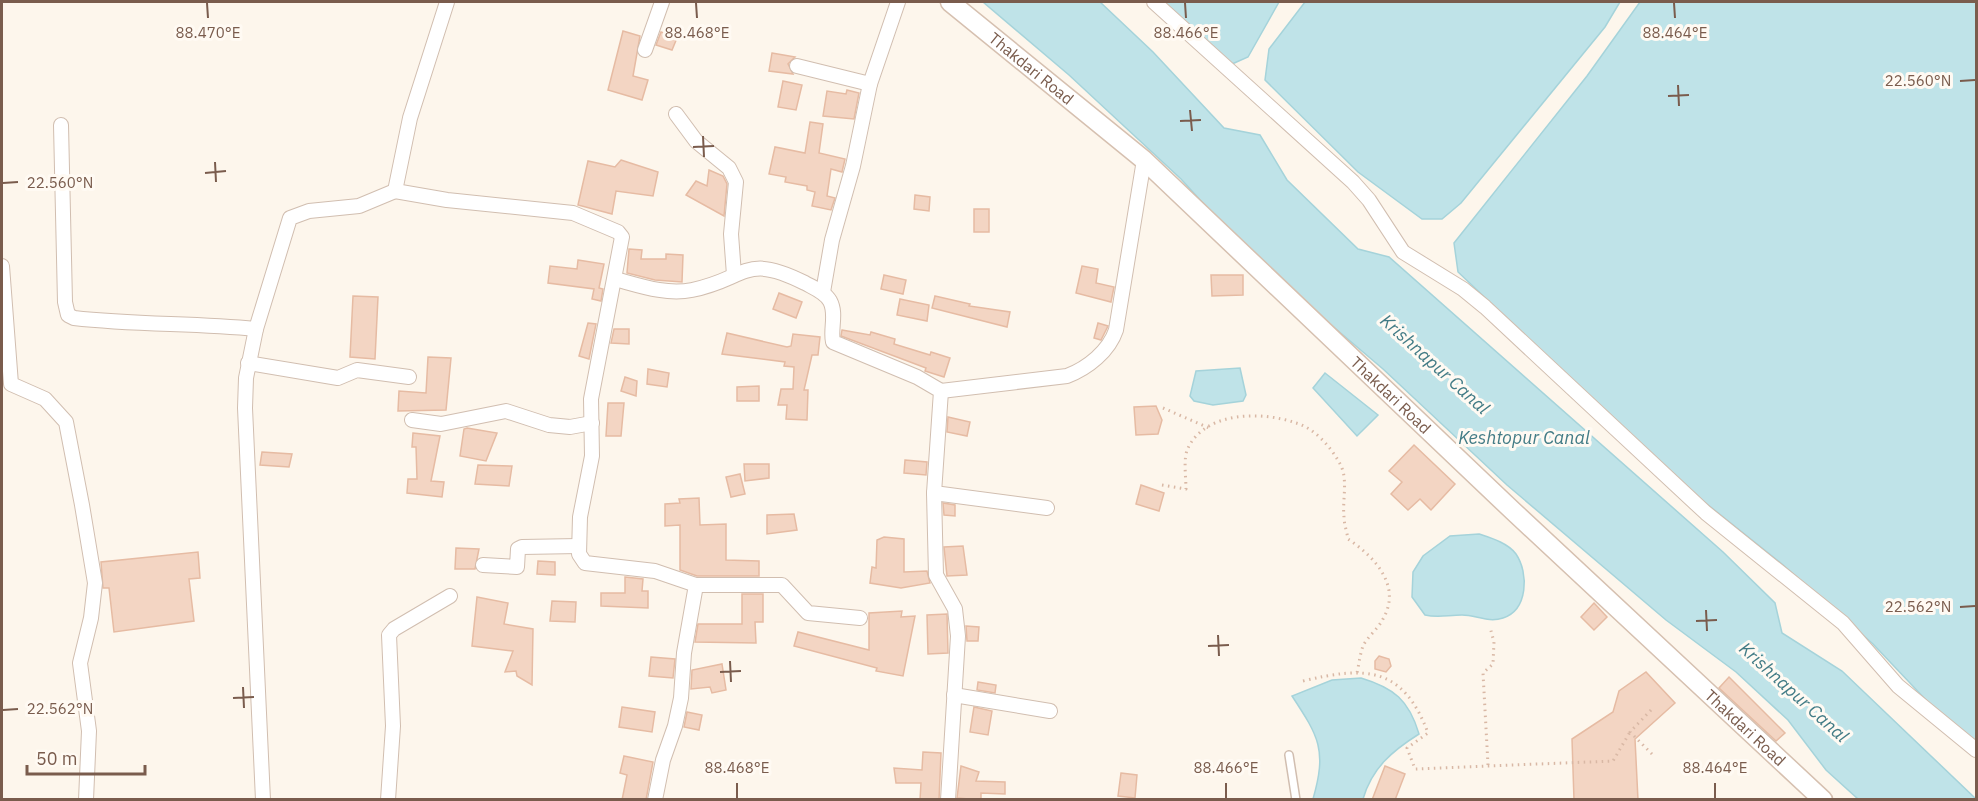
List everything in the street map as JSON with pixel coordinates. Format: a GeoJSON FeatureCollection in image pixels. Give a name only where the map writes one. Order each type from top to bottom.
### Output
{"type":"FeatureCollection","features":[{"type":"Feature","properties":{"kind":"street"},"geometry":{"type":"LineString","coordinates":[[395,191],[410,118],[447,2]]}},
{"type":"Feature","properties":{"kind":"street"},"geometry":{"type":"LineString","coordinates":[[645,50],[662,2]]}},
{"type":"Feature","properties":{"kind":"street"},"geometry":{"type":"LineString","coordinates":[[823,292],[832,240],[850,176],[870,84],[898,2]]}},
{"type":"Feature","properties":{"kind":"street","name":"Thakdari Road"},"geometry":{"type":"LineString","coordinates":[[950,2],[1144,160],[1513,511],[1823,800]]}},
{"type":"Feature","properties":{"kind":"street"},"geometry":{"type":"LineString","coordinates":[[1154,2],[1353,182],[1369,200],[1403,252],[1463,289],[1485,307],[1706,513],[1843,623],[1898,686],[1977,750]]}},
{"type":"Feature","properties":{"kind":"street"},"geometry":{"type":"LineString","coordinates":[[797,66],[870,84]]}},
{"type":"Feature","properties":{"kind":"street"},"geometry":{"type":"LineString","coordinates":[[676,114],[696,141],[729,168],[736,182],[731,234],[734,275]]}},
{"type":"Feature","properties":{"kind":"street"},"geometry":{"type":"LineString","coordinates":[[61,125],[65,302],[68,315],[74,318],[125,324],[202,323],[256,329]]}},
{"type":"Feature","properties":{"kind":"street"},"geometry":{"type":"LineString","coordinates":[[615,279],[662,292],[680,291],[693,290],[750,269],[767,268],[784,273],[823,292],[833,309],[833,342],[917,377],[941,391],[1067,376],[1080,371],[1107,348],[1116,330],[1144,160]]}},
{"type":"Feature","properties":{"kind":"street"},"geometry":{"type":"LineString","coordinates":[[263,800],[245,408],[248,363],[290,218],[309,211],[359,206],[395,191],[447,200],[573,213],[618,232],[622,237],[615,279],[593,380],[592,456],[580,517],[581,559],[585,563],[655,572],[696,585],[782,585],[808,613],[860,618]]}},
{"type":"Feature","properties":{"kind":"street"},"geometry":{"type":"LineString","coordinates":[[2,266],[10,384],[45,399],[66,422],[95,583],[91,618],[80,663],[89,731],[86,800]]}},
{"type":"Feature","properties":{"kind":"street"},"geometry":{"type":"LineString","coordinates":[[248,363],[338,378],[357,370],[409,377]]}},
{"type":"Feature","properties":{"kind":"street"},"geometry":{"type":"LineString","coordinates":[[941,391],[934,493],[936,575],[957,616],[948,800]]}},
{"type":"Feature","properties":{"kind":"street"},"geometry":{"type":"LineString","coordinates":[[412,420],[441,424],[506,411],[549,425],[570,427],[592,423]]}},
{"type":"Feature","properties":{"kind":"street"},"geometry":{"type":"LineString","coordinates":[[934,493],[1047,508]]}},
{"type":"Feature","properties":{"kind":"street"},"geometry":{"type":"LineString","coordinates":[[483,565],[517,567],[518,549],[522,547],[579,546]]}},
{"type":"Feature","properties":{"kind":"street"},"geometry":{"type":"LineString","coordinates":[[655,800],[663,760],[675,726],[681,698],[684,653],[696,585]]}},
{"type":"Feature","properties":{"kind":"street"},"geometry":{"type":"LineString","coordinates":[[388,800],[393,726],[388,635],[394,629],[450,596]]}},
{"type":"Feature","properties":{"kind":"street"},"geometry":{"type":"LineString","coordinates":[[954,695],[1050,711]]}},
{"type":"Feature","properties":{"kind":"lane"},"geometry":{"type":"LineString","coordinates":[[1289,755],[1296,800]]}},
{"type":"Feature","properties":{"kind":"path"},"geometry":{"type":"LineString","coordinates":[[1163,408],[1209,428]]}},
{"type":"Feature","properties":{"kind":"path"},"geometry":{"type":"LineString","coordinates":[[1162,485],[1186,489],[1186,450],[1195,435],[1225,418],[1250,415],[1297,423],[1323,440],[1341,464],[1345,489],[1344,517],[1348,539],[1365,550],[1387,576],[1389,602],[1384,618],[1364,645],[1357,673]]}},
{"type":"Feature","properties":{"kind":"path"},"geometry":{"type":"LineString","coordinates":[[1488,765],[1483,673],[1493,664],[1494,642],[1490,627]]}},
{"type":"Feature","properties":{"kind":"path"},"geometry":{"type":"LineString","coordinates":[[1304,681],[1343,672],[1377,675],[1400,686],[1419,709],[1428,733],[1407,748],[1415,769],[1613,761],[1630,732],[1652,708]]}},
{"type":"Feature","properties":{"kind":"path"},"geometry":{"type":"LineString","coordinates":[[1630,732],[1652,754]]}},
{"type":"Feature","properties":{"kind":"water","name":"Keshtopur Canal"},"geometry":{"type":"Polygon","coordinates":[[[983,2],[1100,2],[1153,52],[1224,128],[1260,135],[1287,180],[1358,249],[1389,257],[1723,552],[1775,603],[1782,633],[1842,671],[1976,799],[1858,799],[1826,770],[1788,720],[1736,672],[1666,620],[1507,485],[1383,369],[1256,261],[1181,179],[1069,75],[983,2]]]}},
{"type":"Feature","properties":{"kind":"water"},"geometry":{"type":"Polygon","coordinates":[[[1160,2],[1279,2],[1248,57],[1232,64],[1160,2]]]}},
{"type":"Feature","properties":{"kind":"water"},"geometry":{"type":"Polygon","coordinates":[[[1305,2],[1620,2],[1605,27],[1461,203],[1442,219],[1422,219],[1358,172],[1265,80],[1269,49],[1305,2]]]}},
{"type":"Feature","properties":{"kind":"water"},"geometry":{"type":"Polygon","coordinates":[[[1640,2],[1976,2],[1976,744],[1945,720],[1873,644],[1782,564],[1678,481],[1458,272],[1454,243],[1587,76],[1640,2]]]}},
{"type":"Feature","properties":{"kind":"water"},"geometry":{"type":"Polygon","coordinates":[[[1240,368],[1246,395],[1243,401],[1213,405],[1194,401],[1190,396],[1196,371],[1240,368]]]}},
{"type":"Feature","properties":{"kind":"water"},"geometry":{"type":"Polygon","coordinates":[[[1325,373],[1378,415],[1357,436],[1313,388],[1325,373]]]}},
{"type":"Feature","properties":{"kind":"water"},"geometry":{"type":"Polygon","coordinates":[[[1479,534],[1499,541],[1516,554],[1524,580],[1522,599],[1517,607],[1511,614],[1498,619],[1462,615],[1425,615],[1412,597],[1413,572],[1423,556],[1450,536],[1479,534]]]}},
{"type":"Feature","properties":{"kind":"water"},"geometry":{"type":"Polygon","coordinates":[[[1361,678],[1383,686],[1399,697],[1410,712],[1419,734],[1384,761],[1372,778],[1363,799],[1313,799],[1319,768],[1318,744],[1309,722],[1292,696],[1332,680],[1361,678]]]}},
{"type":"Feature","properties":{"kind":"building"},"geometry":{"type":"Polygon","coordinates":[[[623,31],[640,36],[633,76],[648,80],[642,100],[608,90],[623,31]]]}},
{"type":"Feature","properties":{"kind":"building"},"geometry":{"type":"Polygon","coordinates":[[[661,32],[677,38],[672,50],[656,45],[661,32]]]}},
{"type":"Feature","properties":{"kind":"building"},"geometry":{"type":"Polygon","coordinates":[[[772,53],[795,57],[788,64],[793,74],[769,71],[772,53]]]}},
{"type":"Feature","properties":{"kind":"building"},"geometry":{"type":"Polygon","coordinates":[[[783,81],[802,85],[796,110],[778,107],[783,81]]]}},
{"type":"Feature","properties":{"kind":"building"},"geometry":{"type":"Polygon","coordinates":[[[847,90],[859,93],[854,119],[823,116],[827,91],[846,94],[847,90]]]}},
{"type":"Feature","properties":{"kind":"building"},"geometry":{"type":"Polygon","coordinates":[[[810,122],[823,124],[819,153],[845,159],[842,172],[831,169],[827,196],[835,198],[831,210],[812,206],[815,192],[807,190],[807,186],[785,182],[786,177],[769,174],[775,147],[805,153],[810,122]]]}},
{"type":"Feature","properties":{"kind":"building"},"geometry":{"type":"Polygon","coordinates":[[[621,160],[658,172],[653,196],[616,191],[612,214],[578,205],[588,161],[615,167],[621,160]]]}},
{"type":"Feature","properties":{"kind":"building"},"geometry":{"type":"Polygon","coordinates":[[[709,170],[723,176],[727,184],[724,216],[686,195],[696,181],[707,186],[709,170]]]}},
{"type":"Feature","properties":{"kind":"building"},"geometry":{"type":"Polygon","coordinates":[[[915,195],[930,197],[929,211],[914,209],[915,195]]]}},
{"type":"Feature","properties":{"kind":"building"},"geometry":{"type":"Polygon","coordinates":[[[974,209],[989,209],[989,232],[974,232],[974,209]]]}},
{"type":"Feature","properties":{"kind":"building"},"geometry":{"type":"Polygon","coordinates":[[[629,249],[642,250],[641,259],[666,259],[666,254],[683,255],[682,282],[655,280],[627,273],[629,249]]]}},
{"type":"Feature","properties":{"kind":"building"},"geometry":{"type":"Polygon","coordinates":[[[578,260],[604,264],[599,288],[603,289],[601,301],[592,299],[594,289],[548,283],[550,266],[577,269],[578,260]]]}},
{"type":"Feature","properties":{"kind":"building"},"geometry":{"type":"Polygon","coordinates":[[[1082,266],[1098,269],[1096,283],[1114,287],[1111,302],[1076,293],[1082,266]]]}},
{"type":"Feature","properties":{"kind":"building"},"geometry":{"type":"Polygon","coordinates":[[[884,275],[906,280],[903,294],[881,289],[884,275]]]}},
{"type":"Feature","properties":{"kind":"building"},"geometry":{"type":"Polygon","coordinates":[[[1211,275],[1243,275],[1243,295],[1212,296],[1211,275]]]}},
{"type":"Feature","properties":{"kind":"building"},"geometry":{"type":"Polygon","coordinates":[[[779,293],[802,302],[796,318],[773,309],[779,293]]]}},
{"type":"Feature","properties":{"kind":"building"},"geometry":{"type":"Polygon","coordinates":[[[353,296],[378,297],[375,359],[350,357],[353,296]]]}},
{"type":"Feature","properties":{"kind":"building"},"geometry":{"type":"Polygon","coordinates":[[[935,296],[970,304],[969,306],[1010,312],[1007,327],[932,308],[935,296]]]}},
{"type":"Feature","properties":{"kind":"building"},"geometry":{"type":"Polygon","coordinates":[[[900,299],[929,305],[927,321],[897,315],[900,299]]]}},
{"type":"Feature","properties":{"kind":"building"},"geometry":{"type":"Polygon","coordinates":[[[588,323],[596,324],[589,359],[579,356],[588,323]]]}},
{"type":"Feature","properties":{"kind":"building"},"geometry":{"type":"Polygon","coordinates":[[[1098,323],[1108,326],[1101,340],[1094,338],[1098,323]]]}},
{"type":"Feature","properties":{"kind":"building"},"geometry":{"type":"Polygon","coordinates":[[[614,329],[629,329],[629,344],[611,343],[614,329]]]}},
{"type":"Feature","properties":{"kind":"building"},"geometry":{"type":"Polygon","coordinates":[[[842,330],[870,335],[871,332],[895,339],[894,344],[930,355],[931,352],[950,358],[944,377],[841,336],[842,330]]]}},
{"type":"Feature","properties":{"kind":"building"},"geometry":{"type":"Polygon","coordinates":[[[727,333],[787,347],[791,346],[793,334],[820,337],[818,355],[812,355],[804,390],[808,390],[807,420],[786,419],[787,405],[778,405],[781,389],[793,389],[794,367],[784,366],[785,362],[722,354],[727,333]]]}},
{"type":"Feature","properties":{"kind":"building"},"geometry":{"type":"Polygon","coordinates":[[[428,357],[451,358],[446,410],[398,411],[399,391],[426,393],[428,357]]]}},
{"type":"Feature","properties":{"kind":"building"},"geometry":{"type":"Polygon","coordinates":[[[648,369],[669,373],[667,387],[647,384],[648,369]]]}},
{"type":"Feature","properties":{"kind":"building"},"geometry":{"type":"Polygon","coordinates":[[[625,377],[637,381],[636,396],[621,391],[625,377]]]}},
{"type":"Feature","properties":{"kind":"building"},"geometry":{"type":"Polygon","coordinates":[[[759,386],[759,401],[737,401],[737,387],[759,386]]]}},
{"type":"Feature","properties":{"kind":"building"},"geometry":{"type":"Polygon","coordinates":[[[608,403],[624,403],[621,436],[606,436],[608,403]]]}},
{"type":"Feature","properties":{"kind":"building"},"geometry":{"type":"Polygon","coordinates":[[[1156,406],[1162,420],[1158,434],[1136,435],[1134,407],[1156,406]]]}},
{"type":"Feature","properties":{"kind":"building"},"geometry":{"type":"Polygon","coordinates":[[[948,417],[970,422],[967,436],[947,432],[948,417]]]}},
{"type":"Feature","properties":{"kind":"building"},"geometry":{"type":"Polygon","coordinates":[[[464,429],[497,433],[486,461],[460,456],[464,429]]]}},
{"type":"Feature","properties":{"kind":"building"},"geometry":{"type":"Polygon","coordinates":[[[413,433],[440,436],[431,481],[444,482],[442,497],[407,493],[408,479],[417,479],[416,447],[412,447],[413,433]]]}},
{"type":"Feature","properties":{"kind":"building"},"geometry":{"type":"Polygon","coordinates":[[[1414,445],[1455,484],[1431,510],[1420,499],[1408,510],[1391,494],[1402,482],[1389,471],[1414,445]]]}},
{"type":"Feature","properties":{"kind":"building"},"geometry":{"type":"Polygon","coordinates":[[[262,452],[292,454],[289,467],[260,465],[262,452]]]}},
{"type":"Feature","properties":{"kind":"building"},"geometry":{"type":"Polygon","coordinates":[[[905,460],[927,462],[926,475],[904,473],[905,460]]]}},
{"type":"Feature","properties":{"kind":"building"},"geometry":{"type":"Polygon","coordinates":[[[744,464],[769,464],[769,478],[745,481],[744,464]]]}},
{"type":"Feature","properties":{"kind":"building"},"geometry":{"type":"Polygon","coordinates":[[[478,465],[512,466],[509,486],[475,484],[478,465]]]}},
{"type":"Feature","properties":{"kind":"building"},"geometry":{"type":"Polygon","coordinates":[[[740,474],[745,494],[731,497],[726,477],[740,474]]]}},
{"type":"Feature","properties":{"kind":"building"},"geometry":{"type":"Polygon","coordinates":[[[1141,485],[1164,493],[1159,511],[1136,504],[1141,485]]]}},
{"type":"Feature","properties":{"kind":"building"},"geometry":{"type":"Polygon","coordinates":[[[699,498],[700,525],[726,524],[726,560],[759,561],[759,576],[697,576],[680,570],[680,525],[665,526],[665,504],[680,503],[679,499],[699,498]]]}},
{"type":"Feature","properties":{"kind":"building"},"geometry":{"type":"Polygon","coordinates":[[[943,503],[955,505],[955,516],[944,515],[943,503]]]}},
{"type":"Feature","properties":{"kind":"building"},"geometry":{"type":"Polygon","coordinates":[[[794,514],[797,530],[767,534],[767,515],[794,514]]]}},
{"type":"Feature","properties":{"kind":"building"},"geometry":{"type":"Polygon","coordinates":[[[884,537],[904,539],[904,572],[927,571],[930,583],[901,588],[870,583],[872,567],[876,568],[877,540],[884,537]]]}},
{"type":"Feature","properties":{"kind":"building"},"geometry":{"type":"Polygon","coordinates":[[[963,546],[967,575],[947,576],[944,547],[963,546]]]}},
{"type":"Feature","properties":{"kind":"building"},"geometry":{"type":"Polygon","coordinates":[[[456,548],[479,549],[475,569],[455,569],[456,548]]]}},
{"type":"Feature","properties":{"kind":"building"},"geometry":{"type":"Polygon","coordinates":[[[198,552],[200,578],[189,579],[194,621],[114,632],[109,588],[103,588],[101,562],[198,552]]]}},
{"type":"Feature","properties":{"kind":"building"},"geometry":{"type":"Polygon","coordinates":[[[538,561],[555,562],[555,575],[537,574],[538,561]]]}},
{"type":"Feature","properties":{"kind":"building"},"geometry":{"type":"Polygon","coordinates":[[[625,577],[643,579],[642,591],[648,591],[648,608],[601,606],[601,593],[625,593],[625,577]]]}},
{"type":"Feature","properties":{"kind":"building"},"geometry":{"type":"Polygon","coordinates":[[[742,594],[763,594],[763,622],[755,622],[756,643],[695,642],[698,624],[742,624],[742,594]]]}},
{"type":"Feature","properties":{"kind":"building"},"geometry":{"type":"Polygon","coordinates":[[[477,597],[508,603],[504,624],[533,629],[532,685],[517,676],[516,671],[505,672],[513,651],[472,646],[477,597]]]}},
{"type":"Feature","properties":{"kind":"building"},"geometry":{"type":"Polygon","coordinates":[[[552,601],[576,602],[575,622],[550,621],[552,601]]]}},
{"type":"Feature","properties":{"kind":"building"},"geometry":{"type":"Polygon","coordinates":[[[1594,603],[1607,617],[1594,630],[1581,617],[1594,603]]]}},
{"type":"Feature","properties":{"kind":"building"},"geometry":{"type":"Polygon","coordinates":[[[902,611],[901,617],[915,616],[903,676],[876,671],[877,668],[794,646],[798,632],[869,650],[869,613],[902,611]]]}},
{"type":"Feature","properties":{"kind":"building"},"geometry":{"type":"Polygon","coordinates":[[[947,614],[948,653],[928,654],[927,615],[947,614]]]}},
{"type":"Feature","properties":{"kind":"building"},"geometry":{"type":"Polygon","coordinates":[[[966,626],[979,627],[978,641],[967,641],[966,626]]]}},
{"type":"Feature","properties":{"kind":"building"},"geometry":{"type":"Polygon","coordinates":[[[1379,656],[1389,659],[1391,666],[1386,672],[1375,669],[1375,661],[1379,656]]]}},
{"type":"Feature","properties":{"kind":"building"},"geometry":{"type":"Polygon","coordinates":[[[651,657],[675,659],[673,678],[649,676],[651,657]]]}},
{"type":"Feature","properties":{"kind":"building"},"geometry":{"type":"Polygon","coordinates":[[[722,664],[726,690],[712,693],[710,687],[691,689],[692,670],[722,664]]]}},
{"type":"Feature","properties":{"kind":"building"},"geometry":{"type":"Polygon","coordinates":[[[1646,672],[1675,703],[1635,739],[1638,800],[1574,800],[1572,739],[1613,712],[1619,691],[1646,672]]]}},
{"type":"Feature","properties":{"kind":"building"},"geometry":{"type":"Polygon","coordinates":[[[1729,677],[1785,733],[1776,741],[1719,688],[1729,677]]]}},
{"type":"Feature","properties":{"kind":"building"},"geometry":{"type":"Polygon","coordinates":[[[978,682],[996,685],[995,693],[977,690],[978,682]]]}},
{"type":"Feature","properties":{"kind":"building"},"geometry":{"type":"Polygon","coordinates":[[[622,707],[655,712],[652,732],[619,727],[622,707]]]}},
{"type":"Feature","properties":{"kind":"building"},"geometry":{"type":"Polygon","coordinates":[[[974,707],[992,711],[988,735],[970,732],[974,707]]]}},
{"type":"Feature","properties":{"kind":"building"},"geometry":{"type":"Polygon","coordinates":[[[687,712],[702,715],[699,730],[684,727],[687,712]]]}},
{"type":"Feature","properties":{"kind":"building"},"geometry":{"type":"Polygon","coordinates":[[[923,752],[941,753],[939,800],[920,800],[921,783],[896,783],[894,768],[922,770],[923,752]]]}},
{"type":"Feature","properties":{"kind":"building"},"geometry":{"type":"Polygon","coordinates":[[[624,756],[653,762],[646,800],[622,800],[627,775],[620,773],[624,756]]]}},
{"type":"Feature","properties":{"kind":"building"},"geometry":{"type":"Polygon","coordinates":[[[961,766],[979,772],[976,781],[1005,782],[1005,794],[981,793],[981,800],[957,798],[961,766]]]}},
{"type":"Feature","properties":{"kind":"building"},"geometry":{"type":"Polygon","coordinates":[[[1385,766],[1405,774],[1395,800],[1372,800],[1385,766]]]}},
{"type":"Feature","properties":{"kind":"building"},"geometry":{"type":"Polygon","coordinates":[[[1121,773],[1137,775],[1135,798],[1118,796],[1121,773]]]}},
{"type":"Feature","properties":{"kind":"water label","name":"Krishnapur Canal"},"geometry":{"type":"Point","coordinates":[1435,364]}},
{"type":"Feature","properties":{"kind":"water label","name":"Krishnapur Canal"},"geometry":{"type":"Point","coordinates":[1794,692]}}]}
